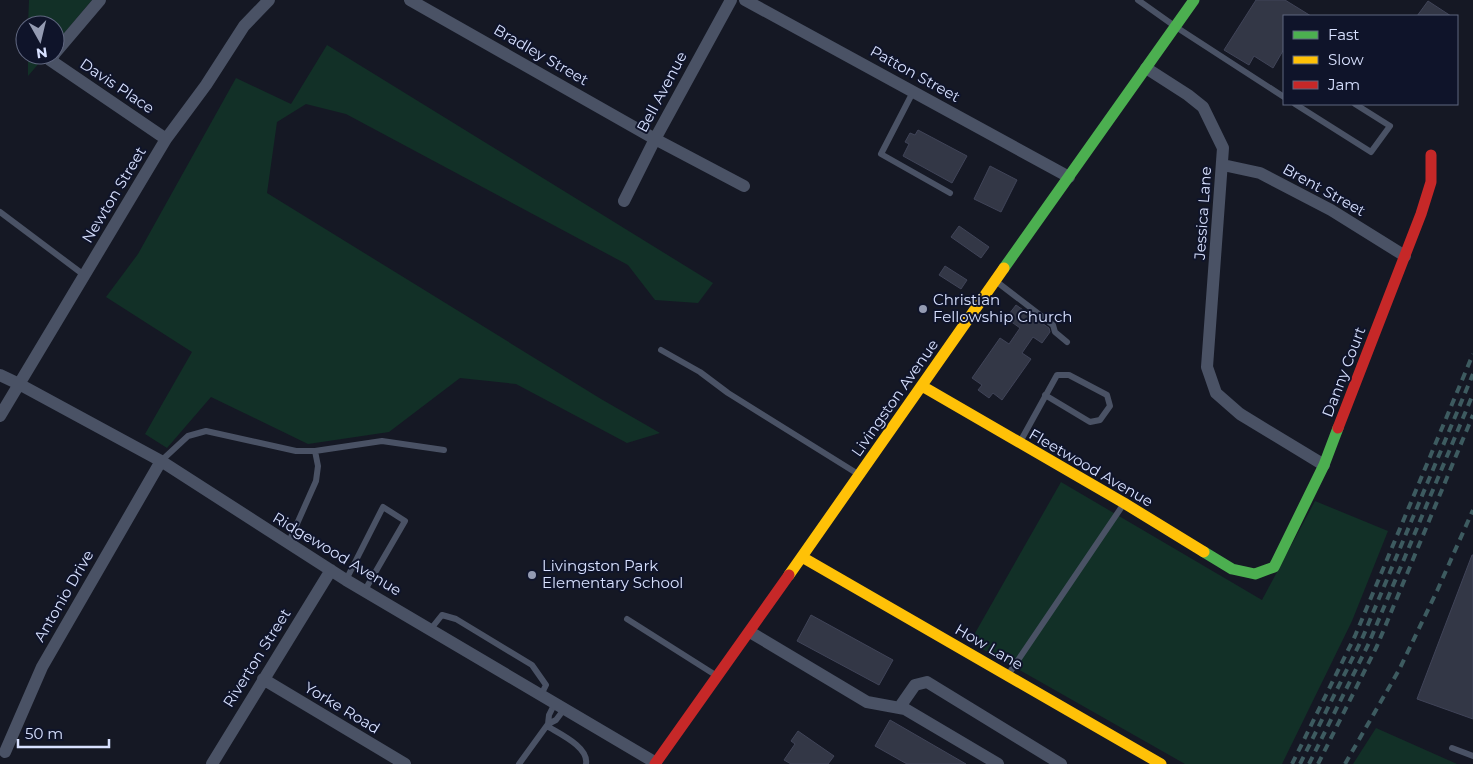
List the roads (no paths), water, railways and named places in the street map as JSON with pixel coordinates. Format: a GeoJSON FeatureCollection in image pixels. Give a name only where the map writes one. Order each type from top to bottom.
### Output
{"type":"FeatureCollection","features":[{"type":"Feature","properties":{"kind":"main road","name":"Livingston Avenue"},"geometry":{"type":"LineString","coordinates":[[656,763],[1194,0]]}},
{"type":"Feature","properties":{"kind":"main road","name":"Danny Court"},"geometry":{"type":"LineString","coordinates":[[1246,572],[1255,574],[1274,567],[1324,465],[1405,256],[1431,182],[1431,155]]}},
{"type":"Feature","properties":{"kind":"main road","name":"Fleetwood Avenue"},"geometry":{"type":"LineString","coordinates":[[922,386],[1124,503],[1232,569],[1246,572]]}},
{"type":"Feature","properties":{"kind":"main road","name":"How Lane"},"geometry":{"type":"LineString","coordinates":[[802,557],[1161,764]]}},
{"type":"Feature","properties":{"kind":"street"},"geometry":{"type":"LineString","coordinates":[[65,42],[100,0]]}},
{"type":"Feature","properties":{"kind":"street","name":"Newton Street"},"geometry":{"type":"LineString","coordinates":[[0,416],[166,139],[206,84],[244,26],[269,0]]}},
{"type":"Feature","properties":{"kind":"street","name":"Bradley Street"},"geometry":{"type":"LineString","coordinates":[[410,0],[655,139],[744,186]]}},
{"type":"Feature","properties":{"kind":"street","name":"Bell Avenue"},"geometry":{"type":"LineString","coordinates":[[624,201],[655,139],[731,0]]}},
{"type":"Feature","properties":{"kind":"street","name":"Patton Street"},"geometry":{"type":"LineString","coordinates":[[745,0],[1069,177]]}},
{"type":"Feature","properties":{"kind":"street","name":"Davis Place"},"geometry":{"type":"LineString","coordinates":[[65,65],[166,139]]}},
{"type":"Feature","properties":{"kind":"street","name":"Jessica Lane"},"geometry":{"type":"LineString","coordinates":[[1146,68],[1203,107],[1223,148],[1207,367],[1216,393],[1240,414],[1324,465]]}},
{"type":"Feature","properties":{"kind":"street","name":"Brent Street"},"geometry":{"type":"LineString","coordinates":[[1223,165],[1260,172],[1331,210],[1405,256]]}},
{"type":"Feature","properties":{"kind":"street","name":"Ridgewood Avenue"},"geometry":{"type":"LineString","coordinates":[[0,376],[19,384],[161,461],[346,580],[366,590],[430,630],[656,763]]}},
{"type":"Feature","properties":{"kind":"street","name":"Antonio Drive"},"geometry":{"type":"LineString","coordinates":[[5,752],[42,667],[161,461]]}},
{"type":"Feature","properties":{"kind":"street","name":"Riverton Street"},"geometry":{"type":"LineString","coordinates":[[212,764],[331,570]]}},
{"type":"Feature","properties":{"kind":"street"},"geometry":{"type":"LineString","coordinates":[[750,632],[867,702],[905,709],[998,764]]}},
{"type":"Feature","properties":{"kind":"street","name":"Yorke Road"},"geometry":{"type":"LineString","coordinates":[[263,679],[405,764]]}},
{"type":"Feature","properties":{"kind":"street"},"geometry":{"type":"LineString","coordinates":[[899,708],[915,685],[927,682],[1061,764]]}},
{"type":"Feature","properties":{"kind":"lane"},"geometry":{"type":"LineString","coordinates":[[1138,0],[1176,27],[1283,94]]}},
{"type":"Feature","properties":{"kind":"lane"},"geometry":{"type":"LineString","coordinates":[[913,92],[881,154],[950,193]]}},
{"type":"Feature","properties":{"kind":"lane"},"geometry":{"type":"LineString","coordinates":[[1297,105],[1371,152],[1390,126],[1357,105]]}},
{"type":"Feature","properties":{"kind":"lane"},"geometry":{"type":"LineString","coordinates":[[0,212],[84,275]]}},
{"type":"Feature","properties":{"kind":"lane"},"geometry":{"type":"LineString","coordinates":[[996,281],[1053,325],[1055,332],[1067,342]]}},
{"type":"Feature","properties":{"kind":"lane"},"geometry":{"type":"LineString","coordinates":[[661,350],[700,372],[728,393],[859,474]]}},
{"type":"Feature","properties":{"kind":"lane"},"geometry":{"type":"LineString","coordinates":[[1019,443],[1045,395],[1057,375],[1069,375],[1107,395],[1110,406],[1100,420],[1090,422],[1045,395]]}},
{"type":"Feature","properties":{"kind":"lane"},"geometry":{"type":"LineString","coordinates":[[161,461],[188,436],[206,430],[296,451],[315,452],[382,441],[444,450]]}},
{"type":"Feature","properties":{"kind":"lane"},"geometry":{"type":"LineString","coordinates":[[288,544],[316,481],[318,466],[315,452]]}},
{"type":"Feature","properties":{"kind":"lane"},"geometry":{"type":"LineString","coordinates":[[1007,676],[1124,503]]}},
{"type":"Feature","properties":{"kind":"lane"},"geometry":{"type":"LineString","coordinates":[[346,580],[383,507],[406,522],[366,590]]}},
{"type":"Feature","properties":{"kind":"lane"},"geometry":{"type":"LineString","coordinates":[[430,630],[442,615],[456,619],[532,665],[546,685],[541,695]]}},
{"type":"Feature","properties":{"kind":"lane"},"geometry":{"type":"LineString","coordinates":[[627,619],[718,677]]}},
{"type":"Feature","properties":{"kind":"lane"},"geometry":{"type":"LineString","coordinates":[[548,725],[548,716],[560,706]]}},
{"type":"Feature","properties":{"kind":"lane"},"geometry":{"type":"LineString","coordinates":[[519,764],[548,725],[556,720],[560,706]]}},
{"type":"Feature","properties":{"kind":"lane"},"geometry":{"type":"LineString","coordinates":[[548,725],[584,750],[587,760],[586,764]]}},
{"type":"Feature","properties":{"kind":"lane"},"geometry":{"type":"LineString","coordinates":[[1452,748],[1473,756]]}},
{"type":"Feature","properties":{"kind":"railway"},"geometry":{"type":"LineString","coordinates":[[1292,764],[1355,636],[1473,354]]}},
{"type":"Feature","properties":{"kind":"railway"},"geometry":{"type":"LineString","coordinates":[[1300,764],[1362,639],[1473,374]]}},
{"type":"Feature","properties":{"kind":"railway"},"geometry":{"type":"LineString","coordinates":[[1309,764],[1369,643],[1473,394]]}},
{"type":"Feature","properties":{"kind":"railway"},"geometry":{"type":"LineString","coordinates":[[1318,764],[1377,646],[1473,415]]}},
{"type":"Feature","properties":{"kind":"railway"},"geometry":{"type":"LineString","coordinates":[[1345,764],[1399,670],[1473,510]]}},
{"type":"Feature","properties":{"kind":"place","name":"Christian Fellowship Church"},"geometry":{"type":"Point","coordinates":[923,309]}},
{"type":"Feature","properties":{"kind":"place","name":"Livingston Park Elementary School"},"geometry":{"type":"Point","coordinates":[532,575]}}]}
